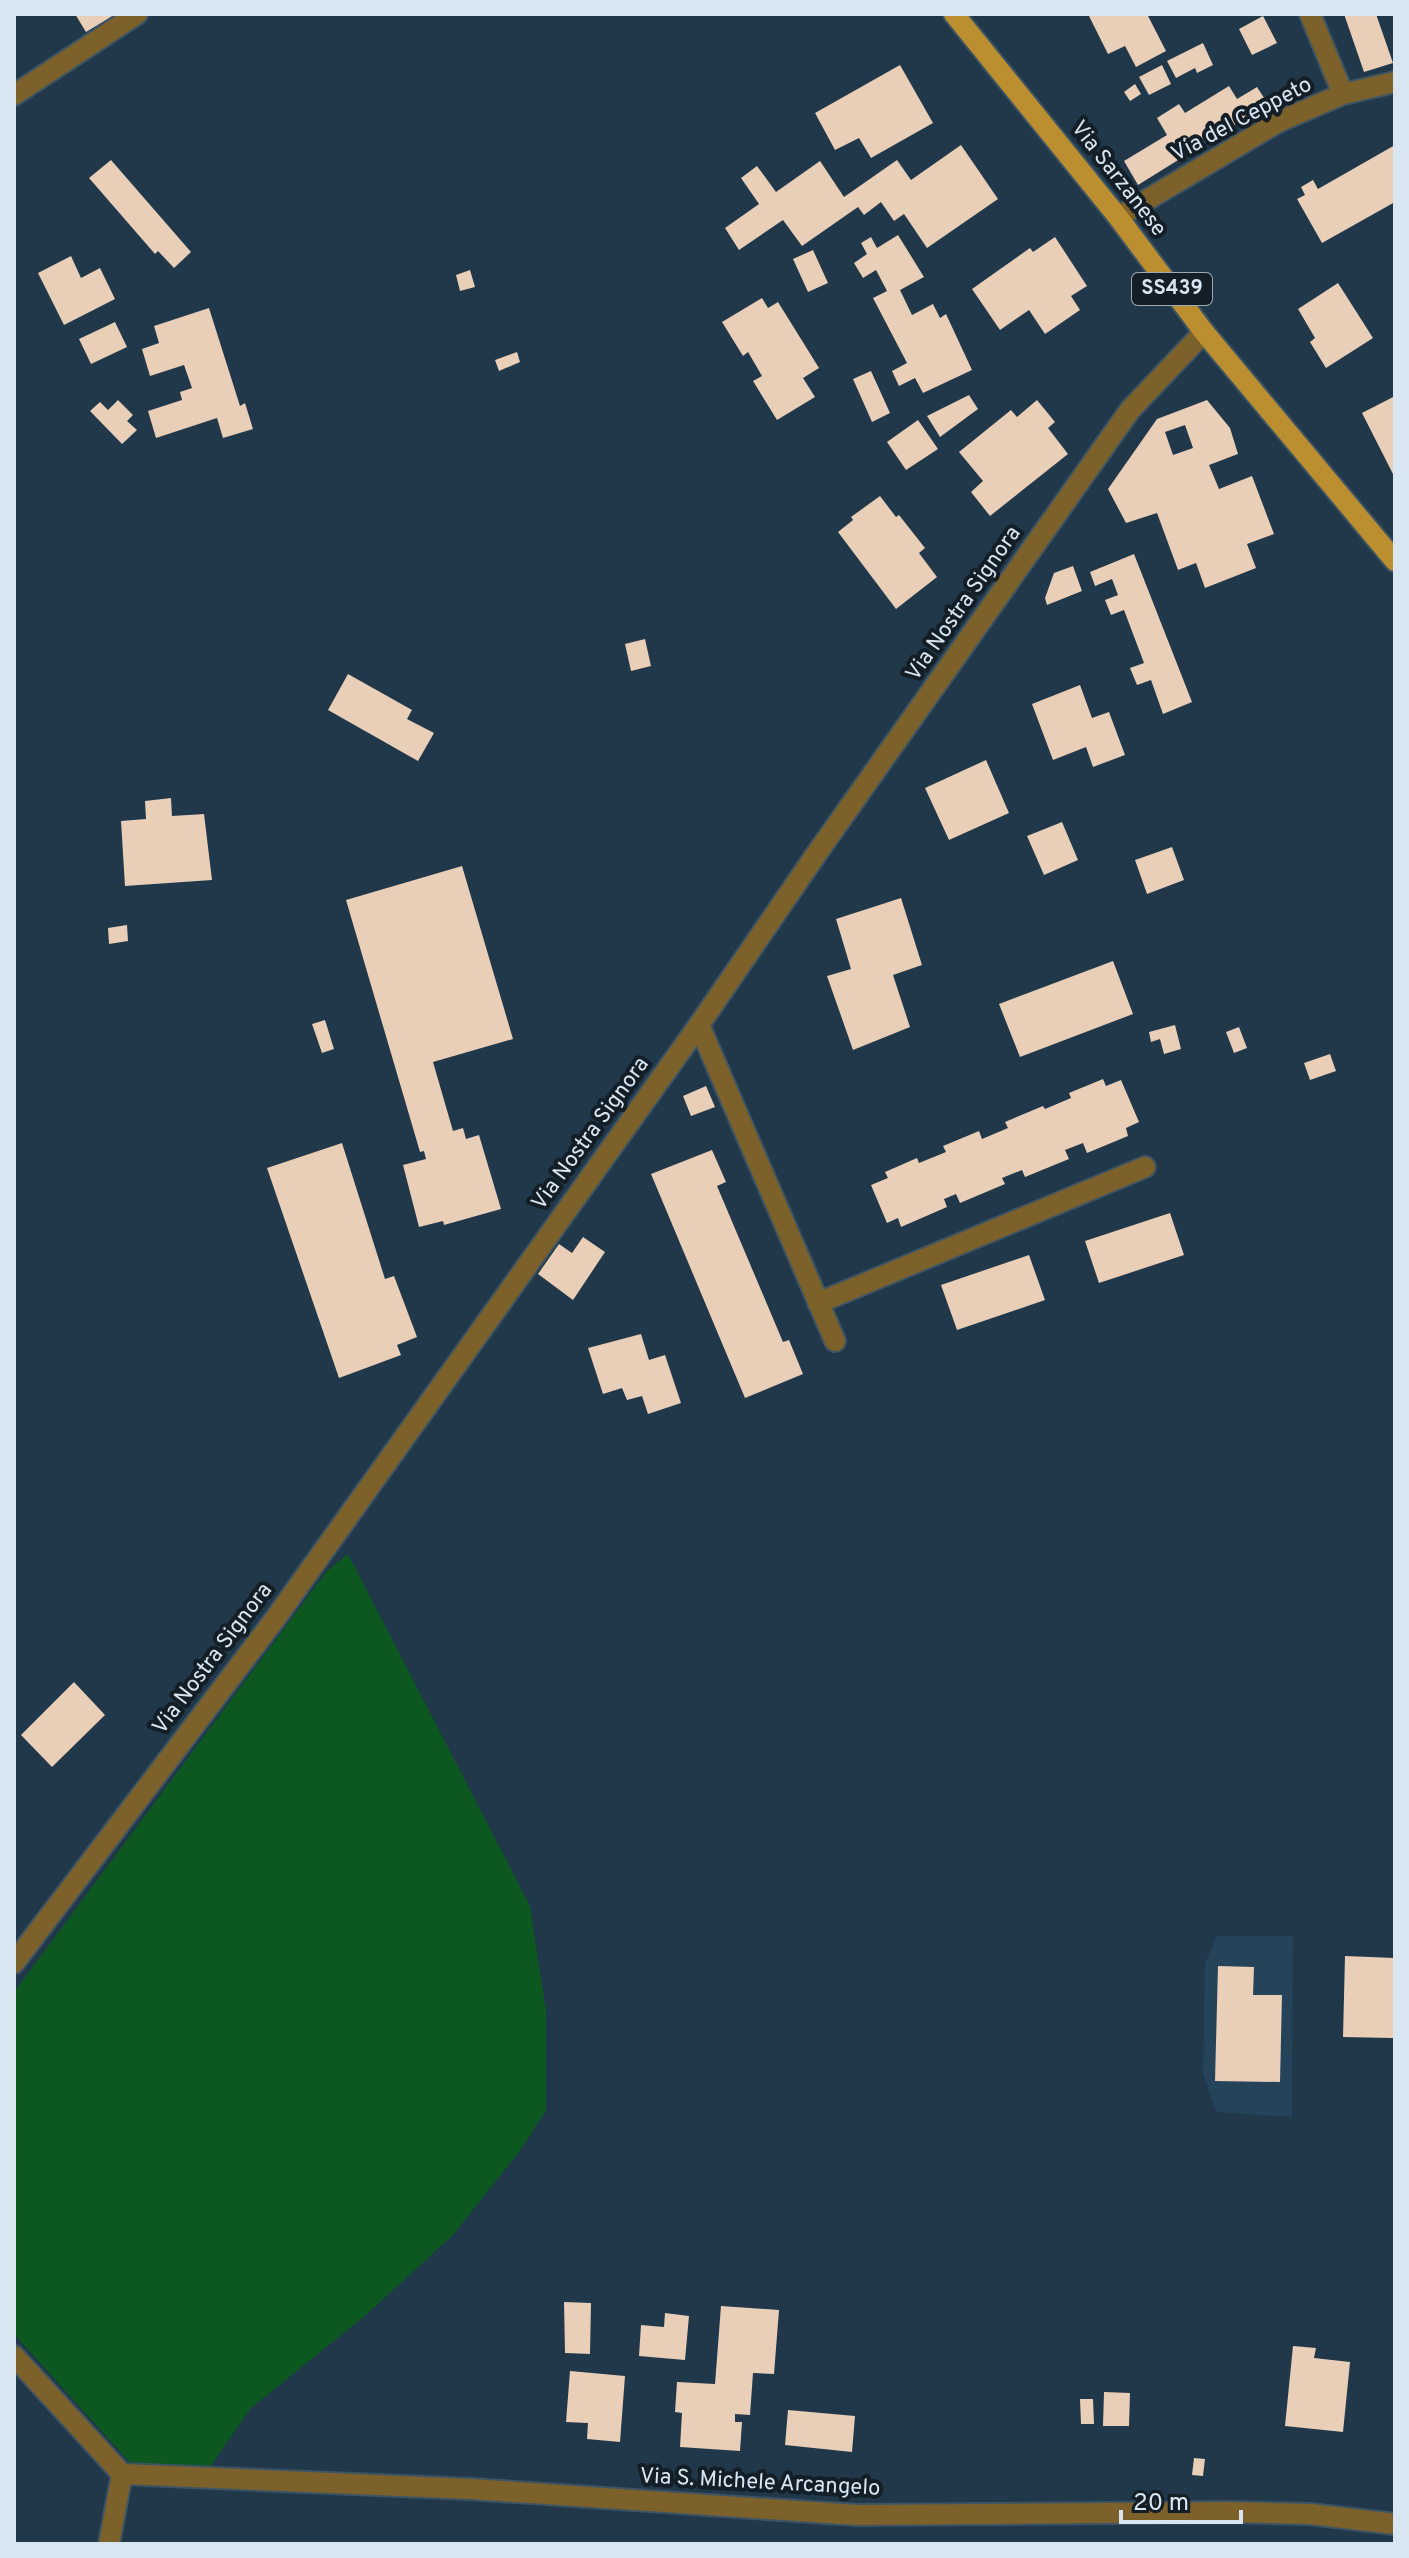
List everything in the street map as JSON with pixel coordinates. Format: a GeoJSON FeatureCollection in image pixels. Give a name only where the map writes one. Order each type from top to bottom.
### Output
{"type":"FeatureCollection","features":[{"type":"Feature","properties":{"kind":"main road","name":"Via Sarzanese"},"geometry":{"type":"LineString","coordinates":[[954,14],[1118,217],[1204,332],[1395,561]]}},
{"type":"Feature","properties":{"kind":"street"},"geometry":{"type":"LineString","coordinates":[[14,95],[137,14]]}},
{"type":"Feature","properties":{"kind":"street"},"geometry":{"type":"LineString","coordinates":[[1310,14],[1343,94]]}},
{"type":"Feature","properties":{"kind":"street","name":"Via del Ceppeto"},"geometry":{"type":"LineString","coordinates":[[1118,217],[1278,122],[1343,94],[1395,82]]}},
{"type":"Feature","properties":{"kind":"street","name":"Via Nostra Signora"},"geometry":{"type":"LineString","coordinates":[[14,1963],[275,1619],[699,1025],[1130,410],[1204,332]]}},
{"type":"Feature","properties":{"kind":"street"},"geometry":{"type":"LineString","coordinates":[[699,1025],[835,1341]]}},
{"type":"Feature","properties":{"kind":"street"},"geometry":{"type":"LineString","coordinates":[[818,1303],[1145,1167]]}},
{"type":"Feature","properties":{"kind":"street"},"geometry":{"type":"LineString","coordinates":[[14,2356],[122,2474],[109,2544]]}},
{"type":"Feature","properties":{"kind":"street","name":"Via S. Michele Arcangelo"},"geometry":{"type":"LineString","coordinates":[[122,2474],[471,2489],[857,2515],[1228,2512],[1310,2514],[1395,2524]]}},
{"type":"Feature","properties":{"kind":"shaded area"},"geometry":{"type":"Polygon","coordinates":[[[1217,1936],[1293,1936],[1292,2117],[1216,2112],[1203,2073],[1205,1963],[1217,1936]]]}},
{"type":"Feature","properties":{"kind":"green space"},"geometry":{"type":"Polygon","coordinates":[[[348,1554],[530,1906],[546,2011],[546,2111],[519,2152],[453,2235],[366,2315],[251,2408],[210,2467],[132,2465],[14,2334],[14,1992],[326,1572],[348,1554]]]}},
{"type":"Feature","properties":{"kind":"building"},"geometry":{"type":"Polygon","coordinates":[[[75,14],[116,14],[86,32],[75,14]]]}},
{"type":"Feature","properties":{"kind":"building"},"geometry":{"type":"Polygon","coordinates":[[[1088,14],[1147,14],[1166,51],[1136,67],[1125,46],[1108,54],[1088,14]]]}},
{"type":"Feature","properties":{"kind":"building"},"geometry":{"type":"Polygon","coordinates":[[[1344,14],[1376,14],[1393,63],[1364,72],[1344,14]]]}},
{"type":"Feature","properties":{"kind":"building"},"geometry":{"type":"Polygon","coordinates":[[[1263,16],[1277,43],[1252,55],[1239,29],[1263,16]]]}},
{"type":"Feature","properties":{"kind":"building"},"geometry":{"type":"Polygon","coordinates":[[[1203,43],[1213,65],[1197,73],[1195,68],[1176,78],[1167,61],[1203,43]]]}},
{"type":"Feature","properties":{"kind":"building"},"geometry":{"type":"Polygon","coordinates":[[[900,65],[933,123],[871,158],[859,138],[835,150],[815,113],[900,65]]]}},
{"type":"Feature","properties":{"kind":"building"},"geometry":{"type":"Polygon","coordinates":[[[1162,65],[1171,84],[1149,95],[1139,77],[1162,65]]]}},
{"type":"Feature","properties":{"kind":"building"},"geometry":{"type":"Polygon","coordinates":[[[1135,84],[1141,94],[1130,101],[1124,92],[1135,84]]]}},
{"type":"Feature","properties":{"kind":"building"},"geometry":{"type":"Polygon","coordinates":[[[1229,86],[1237,99],[1257,87],[1268,104],[1138,185],[1124,161],[1167,135],[1157,118],[1179,104],[1185,113],[1229,86]]]}},
{"type":"Feature","properties":{"kind":"building"},"geometry":{"type":"Polygon","coordinates":[[[961,145],[998,199],[927,248],[904,214],[894,221],[881,202],[864,215],[858,207],[802,246],[783,220],[739,250],[725,228],[759,204],[741,178],[757,166],[776,192],[820,161],[844,197],[897,160],[911,180],[961,145]]]}},
{"type":"Feature","properties":{"kind":"building"},"geometry":{"type":"Polygon","coordinates":[[[1395,145],[1395,202],[1322,243],[1297,199],[1305,195],[1301,187],[1313,180],[1318,189],[1395,145]]]}},
{"type":"Feature","properties":{"kind":"building"},"geometry":{"type":"Polygon","coordinates":[[[111,160],[191,252],[174,268],[158,251],[155,254],[89,178],[111,160]]]}},
{"type":"Feature","properties":{"kind":"building"},"geometry":{"type":"Polygon","coordinates":[[[898,235],[924,277],[900,290],[912,315],[933,304],[940,318],[946,314],[972,370],[923,393],[915,378],[899,386],[892,371],[907,363],[873,298],[887,291],[876,270],[863,278],[854,263],[867,254],[861,243],[871,237],[877,248],[898,235]]]}},
{"type":"Feature","properties":{"kind":"building"},"geometry":{"type":"Polygon","coordinates":[[[1055,237],[1087,286],[1071,296],[1080,310],[1045,334],[1029,310],[1000,330],[972,289],[1030,248],[1033,252],[1055,237]]]}},
{"type":"Feature","properties":{"kind":"building"},"geometry":{"type":"Polygon","coordinates":[[[813,250],[828,283],[808,292],[793,259],[813,250]]]}},
{"type":"Feature","properties":{"kind":"building"},"geometry":{"type":"Polygon","coordinates":[[[71,256],[81,278],[100,268],[115,299],[64,325],[38,273],[71,256]]]}},
{"type":"Feature","properties":{"kind":"building"},"geometry":{"type":"Polygon","coordinates":[[[470,270],[475,287],[460,291],[456,275],[470,270]]]}},
{"type":"Feature","properties":{"kind":"building"},"geometry":{"type":"Polygon","coordinates":[[[1338,283],[1373,338],[1326,368],[1310,342],[1315,338],[1298,309],[1338,283]]]}},
{"type":"Feature","properties":{"kind":"building"},"geometry":{"type":"Polygon","coordinates":[[[762,298],[768,308],[778,302],[819,368],[803,378],[815,397],[777,420],[753,381],[762,376],[748,352],[743,356],[722,322],[762,298]]]}},
{"type":"Feature","properties":{"kind":"building"},"geometry":{"type":"Polygon","coordinates":[[[209,308],[240,406],[245,403],[253,429],[223,438],[217,418],[156,438],[148,411],[182,400],[180,392],[192,388],[184,365],[150,376],[142,349],[159,343],[154,326],[209,308]]]}},
{"type":"Feature","properties":{"kind":"building"},"geometry":{"type":"Polygon","coordinates":[[[115,322],[127,347],[91,364],[79,339],[115,322]]]}},
{"type":"Feature","properties":{"kind":"building"},"geometry":{"type":"Polygon","coordinates":[[[517,352],[520,362],[499,371],[495,360],[517,352]]]}},
{"type":"Feature","properties":{"kind":"building"},"geometry":{"type":"Polygon","coordinates":[[[871,371],[890,413],[872,422],[853,379],[871,371]]]}},
{"type":"Feature","properties":{"kind":"building"},"geometry":{"type":"Polygon","coordinates":[[[969,395],[978,409],[940,437],[927,416],[969,395]]]}},
{"type":"Feature","properties":{"kind":"building"},"geometry":{"type":"Polygon","coordinates":[[[1395,396],[1395,473],[1393,474],[1362,413],[1395,396]]]}},
{"type":"Feature","properties":{"kind":"building"},"geometry":{"type":"Polygon","coordinates":[[[118,400],[133,415],[127,421],[137,430],[122,444],[90,411],[100,402],[108,410],[118,400]]]}},
{"type":"Feature","properties":{"kind":"building"},"geometry":{"type":"Polygon","coordinates":[[[1037,400],[1055,422],[1048,428],[1068,454],[990,516],[971,492],[983,481],[959,452],[1011,410],[1017,417],[1037,400]]]}},
{"type":"Feature","properties":{"kind":"building"},"geometry":{"type":"Polygon","coordinates":[[[1207,400],[1230,428],[1238,454],[1209,465],[1219,489],[1252,476],[1274,534],[1247,544],[1256,568],[1205,588],[1196,563],[1178,570],[1157,513],[1126,523],[1108,489],[1157,419],[1207,400]],[[1185,425],[1165,432],[1173,455],[1193,448],[1185,425]]]}},
{"type":"Feature","properties":{"kind":"building"},"geometry":{"type":"Polygon","coordinates":[[[918,420],[938,449],[906,470],[887,442],[918,420]]]}},
{"type":"Feature","properties":{"kind":"building"},"geometry":{"type":"Polygon","coordinates":[[[880,496],[925,548],[919,553],[937,577],[896,609],[838,532],[853,520],[851,517],[880,496]]]}},
{"type":"Feature","properties":{"kind":"building"},"geometry":{"type":"Polygon","coordinates":[[[1134,554],[1192,702],[1163,714],[1151,680],[1137,685],[1130,668],[1144,663],[1124,610],[1111,615],[1105,600],[1118,595],[1112,579],[1095,586],[1090,572],[1134,554]]]}},
{"type":"Feature","properties":{"kind":"building"},"geometry":{"type":"Polygon","coordinates":[[[1073,566],[1082,591],[1047,605],[1045,598],[1054,573],[1073,566]]]}},
{"type":"Feature","properties":{"kind":"building"},"geometry":{"type":"Polygon","coordinates":[[[645,639],[651,666],[631,671],[625,644],[645,639]]]}},
{"type":"Feature","properties":{"kind":"building"},"geometry":{"type":"Polygon","coordinates":[[[348,674],[412,710],[407,719],[434,733],[418,761],[328,710],[348,674]]]}},
{"type":"Feature","properties":{"kind":"building"},"geometry":{"type":"Polygon","coordinates":[[[1080,685],[1092,718],[1109,712],[1125,755],[1093,767],[1086,747],[1053,760],[1032,704],[1080,685]]]}},
{"type":"Feature","properties":{"kind":"building"},"geometry":{"type":"Polygon","coordinates":[[[986,760],[1009,813],[949,840],[925,788],[986,760]]]}},
{"type":"Feature","properties":{"kind":"building"},"geometry":{"type":"Polygon","coordinates":[[[171,798],[172,816],[204,814],[212,880],[125,886],[121,821],[146,819],[145,801],[171,798]]]}},
{"type":"Feature","properties":{"kind":"building"},"geometry":{"type":"Polygon","coordinates":[[[1062,822],[1078,860],[1044,875],[1027,836],[1062,822]]]}},
{"type":"Feature","properties":{"kind":"building"},"geometry":{"type":"Polygon","coordinates":[[[1172,847],[1184,880],[1147,894],[1135,860],[1172,847]]]}},
{"type":"Feature","properties":{"kind":"building"},"geometry":{"type":"Polygon","coordinates":[[[462,866],[513,1039],[433,1062],[453,1131],[463,1128],[466,1139],[479,1135],[501,1209],[444,1225],[443,1221],[419,1227],[403,1165],[426,1159],[424,1151],[420,1152],[346,900],[462,866]]]}},
{"type":"Feature","properties":{"kind":"building"},"geometry":{"type":"Polygon","coordinates":[[[901,898],[922,965],[893,975],[910,1027],[853,1050],[827,976],[851,969],[836,919],[901,898]]]}},
{"type":"Feature","properties":{"kind":"building"},"geometry":{"type":"Polygon","coordinates":[[[127,925],[128,941],[109,944],[108,928],[127,925]]]}},
{"type":"Feature","properties":{"kind":"building"},"geometry":{"type":"Polygon","coordinates":[[[1113,961],[1133,1014],[1020,1057],[999,1004],[1113,961]]]}},
{"type":"Feature","properties":{"kind":"building"},"geometry":{"type":"Polygon","coordinates":[[[325,1020],[334,1049],[322,1053],[312,1024],[325,1020]]]}},
{"type":"Feature","properties":{"kind":"building"},"geometry":{"type":"Polygon","coordinates":[[[1175,1025],[1181,1049],[1164,1054],[1160,1039],[1151,1042],[1149,1032],[1175,1025]]]}},
{"type":"Feature","properties":{"kind":"building"},"geometry":{"type":"Polygon","coordinates":[[[1239,1027],[1247,1048],[1234,1053],[1226,1032],[1239,1027]]]}},
{"type":"Feature","properties":{"kind":"building"},"geometry":{"type":"Polygon","coordinates":[[[1330,1054],[1336,1071],[1310,1080],[1304,1063],[1330,1054]]]}},
{"type":"Feature","properties":{"kind":"building"},"geometry":{"type":"Polygon","coordinates":[[[1103,1079],[1106,1086],[1121,1080],[1139,1122],[1126,1128],[1128,1136],[1087,1153],[1083,1143],[1065,1150],[1069,1159],[1025,1177],[1022,1170],[1002,1178],[1005,1184],[960,1203],[956,1194],[944,1199],[947,1207],[901,1227],[898,1218],[887,1223],[871,1185],[888,1178],[885,1172],[917,1158],[919,1163],[946,1152],[943,1146],[979,1131],[982,1139],[1008,1128],[1005,1122],[1071,1098],[1069,1093],[1103,1079]]]}},
{"type":"Feature","properties":{"kind":"building"},"geometry":{"type":"Polygon","coordinates":[[[706,1086],[715,1107],[691,1116],[683,1096],[706,1086]]]}},
{"type":"Feature","properties":{"kind":"building"},"geometry":{"type":"Polygon","coordinates":[[[342,1143],[385,1279],[394,1276],[417,1337],[397,1345],[401,1355],[339,1378],[267,1168],[342,1143]]]}},
{"type":"Feature","properties":{"kind":"building"},"geometry":{"type":"Polygon","coordinates":[[[712,1150],[726,1182],[717,1186],[783,1342],[789,1340],[803,1374],[745,1398],[651,1174],[712,1150]]]}},
{"type":"Feature","properties":{"kind":"building"},"geometry":{"type":"Polygon","coordinates":[[[1170,1213],[1184,1255],[1099,1283],[1085,1241],[1170,1213]]]}},
{"type":"Feature","properties":{"kind":"building"},"geometry":{"type":"Polygon","coordinates":[[[583,1237],[605,1252],[573,1300],[538,1274],[559,1244],[572,1253],[583,1237]]]}},
{"type":"Feature","properties":{"kind":"building"},"geometry":{"type":"Polygon","coordinates":[[[1029,1255],[1045,1300],[957,1330],[941,1285],[1029,1255]]]}},
{"type":"Feature","properties":{"kind":"building"},"geometry":{"type":"Polygon","coordinates":[[[641,1334],[649,1360],[665,1355],[681,1403],[648,1414],[642,1396],[627,1400],[622,1388],[603,1394],[588,1348],[641,1334]]]}},
{"type":"Feature","properties":{"kind":"building"},"geometry":{"type":"Polygon","coordinates":[[[74,1682],[105,1715],[52,1767],[21,1735],[74,1682]]]}},
{"type":"Feature","properties":{"kind":"building"},"geometry":{"type":"Polygon","coordinates":[[[1345,1956],[1395,1958],[1393,2038],[1343,2037],[1345,1956]]]}},
{"type":"Feature","properties":{"kind":"building"},"geometry":{"type":"Polygon","coordinates":[[[1218,1966],[1254,1967],[1253,1995],[1282,1995],[1280,2082],[1215,2081],[1218,1966]]]}},
{"type":"Feature","properties":{"kind":"building"},"geometry":{"type":"Polygon","coordinates":[[[564,2302],[591,2303],[590,2354],[565,2353],[564,2302]]]}},
{"type":"Feature","properties":{"kind":"building"},"geometry":{"type":"Polygon","coordinates":[[[721,2306],[779,2310],[774,2374],[753,2373],[750,2415],[735,2414],[735,2422],[742,2422],[740,2451],[680,2447],[682,2413],[675,2412],[677,2382],[715,2384],[721,2306]]]}},
{"type":"Feature","properties":{"kind":"building"},"geometry":{"type":"Polygon","coordinates":[[[665,2313],[689,2316],[685,2360],[639,2356],[641,2325],[664,2327],[665,2313]]]}},
{"type":"Feature","properties":{"kind":"building"},"geometry":{"type":"Polygon","coordinates":[[[1293,2346],[1316,2348],[1314,2358],[1350,2362],[1343,2432],[1285,2426],[1293,2346]]]}},
{"type":"Feature","properties":{"kind":"building"},"geometry":{"type":"Polygon","coordinates":[[[570,2371],[625,2376],[620,2442],[587,2439],[588,2423],[566,2422],[570,2371]]]}},
{"type":"Feature","properties":{"kind":"building"},"geometry":{"type":"Polygon","coordinates":[[[1104,2392],[1130,2393],[1129,2426],[1103,2426],[1104,2392]]]}},
{"type":"Feature","properties":{"kind":"building"},"geometry":{"type":"Polygon","coordinates":[[[1080,2399],[1093,2399],[1094,2424],[1081,2424],[1080,2399]]]}},
{"type":"Feature","properties":{"kind":"building"},"geometry":{"type":"Polygon","coordinates":[[[788,2410],[855,2416],[852,2452],[785,2445],[788,2410]]]}},
{"type":"Feature","properties":{"kind":"building"},"geometry":{"type":"Polygon","coordinates":[[[1194,2458],[1205,2459],[1203,2476],[1192,2475],[1194,2458]]]}}]}
